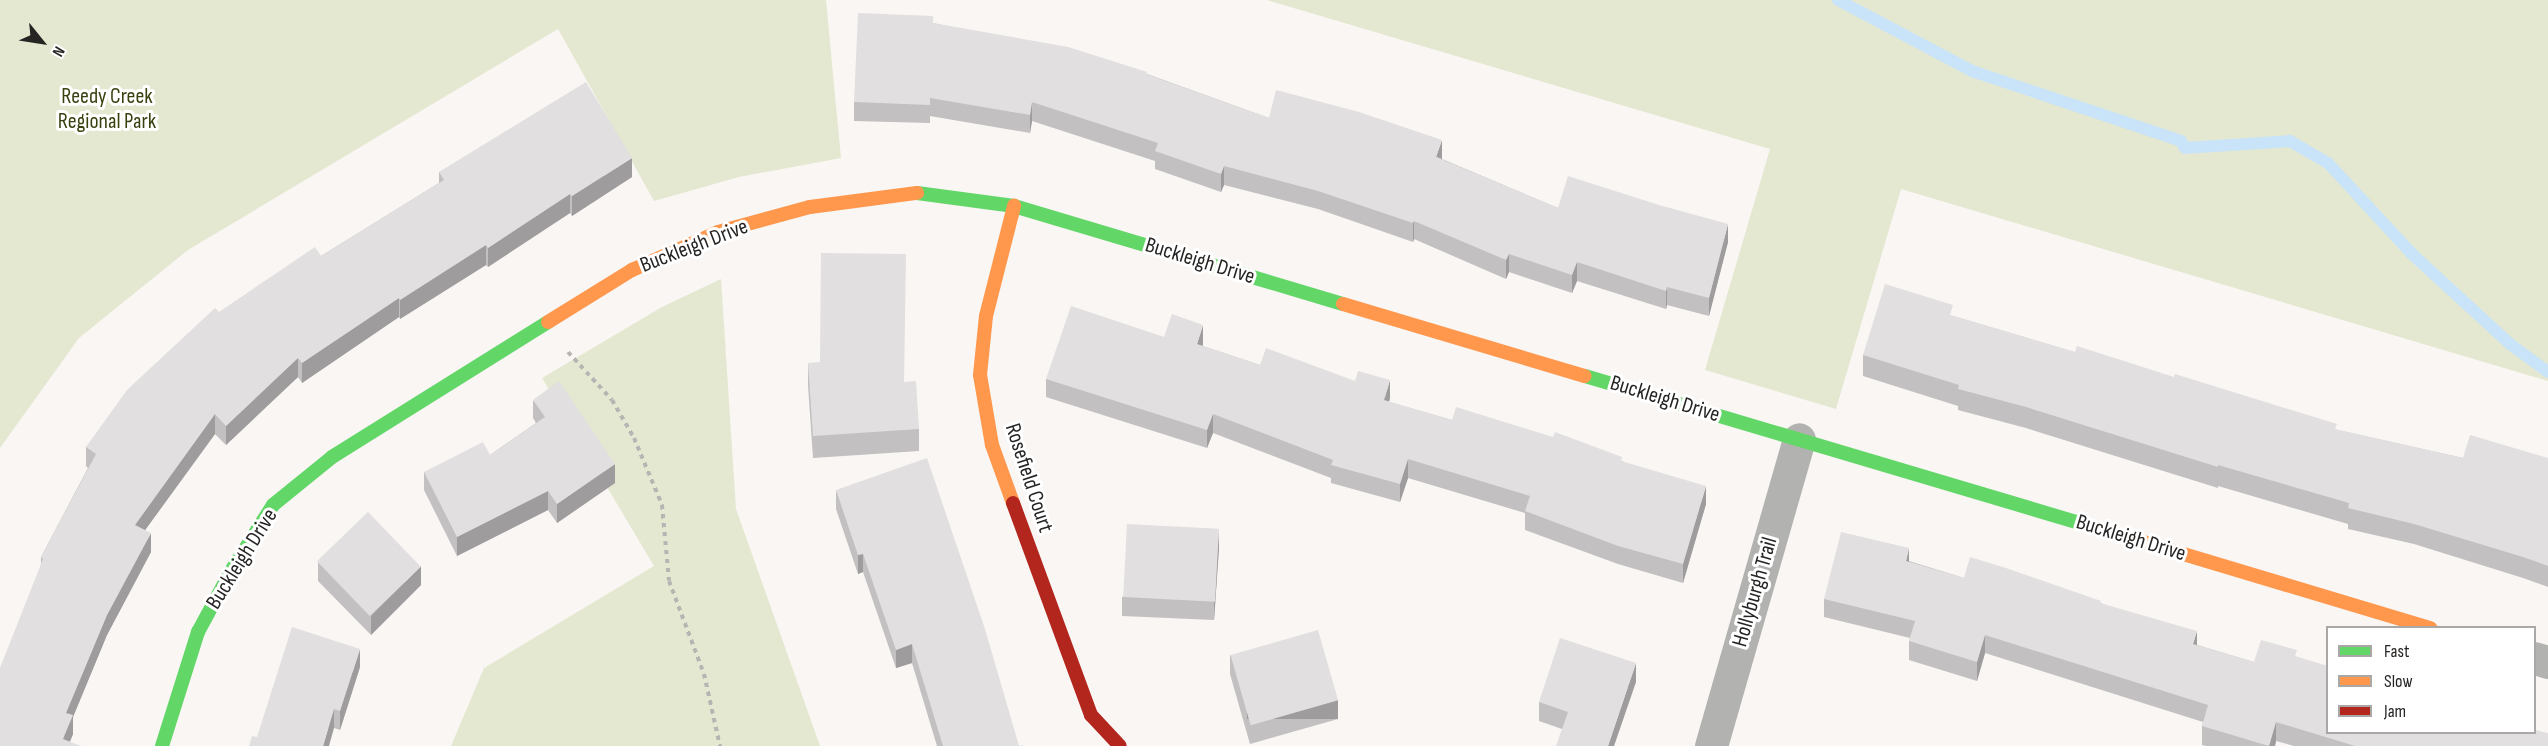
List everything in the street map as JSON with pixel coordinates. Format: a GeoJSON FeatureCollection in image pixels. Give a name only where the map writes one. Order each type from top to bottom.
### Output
{"type":"FeatureCollection","features":[{"type":"Feature","properties":{"kind":"street","name":"Buckleigh Drive"},"geometry":{"type":"LineString","coordinates":[[162,746],[198,632],[231,571],[273,505],[332,457],[548,320],[632,270],[718,232],[810,207],[917,193],[1014,206],[2428,626]]}},
{"type":"Feature","properties":{"kind":"street","name":"Rosefield Court"},"geometry":{"type":"LineString","coordinates":[[1014,206],[986,316],[980,375],[992,445],[1091,715],[1120,746]]}},
{"type":"Feature","properties":{"kind":"street","name":"Hollyburgh Trail"},"geometry":{"type":"LineString","coordinates":[[1711,746],[1799,439]]}},
{"type":"Feature","properties":{"kind":"path"},"geometry":{"type":"LineString","coordinates":[[564,346],[612,400],[634,438],[662,505],[669,581],[704,674],[720,746]]}},
{"type":"Feature","properties":{"kind":"green space","name":"Reedy Creek Regional Park"},"geometry":{"type":"Polygon","coordinates":[[[0,0],[826,0],[841,158],[739,177],[654,201],[558,29],[188,250],[79,338],[0,448],[0,0]]]}},
{"type":"Feature","properties":{"kind":"green space"},"geometry":{"type":"Polygon","coordinates":[[[1267,0],[2548,0],[2548,381],[1901,189],[1836,409],[1705,370],[1770,149],[1267,0]]]}},
{"type":"Feature","properties":{"kind":"green space"},"geometry":{"type":"Polygon","coordinates":[[[721,279],[736,509],[820,746],[451,746],[484,668],[654,566],[542,378],[662,307],[721,279]]]}},
{"type":"Feature","properties":{"kind":"building"},"geometry":{"type":"Polygon","coordinates":[[[858,13],[933,16],[933,23],[1068,47],[1147,72],[1146,74],[1269,118],[1276,90],[1359,112],[1442,140],[1436,157],[1558,208],[1568,176],[1728,224],[1709,298],[1667,287],[1666,291],[1577,262],[1572,275],[1509,254],[1506,260],[1414,221],[1413,223],[1318,191],[1224,166],[1221,174],[1155,151],[1158,143],[1032,102],[1030,115],[930,98],[930,105],[854,102],[858,13]]]}},
{"type":"Feature","properties":{"kind":"building"},"geometry":{"type":"Polygon","coordinates":[[[586,82],[632,158],[572,196],[570,194],[488,248],[486,245],[400,300],[399,298],[302,363],[298,358],[226,426],[215,414],[135,525],[151,533],[107,615],[66,713],[73,715],[63,739],[81,746],[0,746],[0,668],[43,559],[41,557],[96,454],[86,447],[127,390],[215,308],[219,312],[315,247],[321,256],[444,180],[439,172],[586,82]]]}},
{"type":"Feature","properties":{"kind":"building"},"geometry":{"type":"Polygon","coordinates":[[[821,253],[906,254],[904,382],[916,381],[919,429],[813,436],[808,363],[820,362],[821,253]]]}},
{"type":"Feature","properties":{"kind":"building"},"geometry":{"type":"Polygon","coordinates":[[[1885,284],[1953,305],[1950,315],[2075,352],[2077,346],[2174,377],[2175,374],[2337,424],[2335,429],[2463,458],[2470,435],[2548,458],[2548,566],[2414,524],[2348,508],[2349,503],[2218,465],[2218,467],[2026,407],[1958,389],[1959,385],[1863,355],[1885,284]]]}},
{"type":"Feature","properties":{"kind":"building"},"geometry":{"type":"Polygon","coordinates":[[[1071,306],[1164,337],[1172,314],[1203,325],[1197,344],[1260,365],[1266,348],[1355,381],[1358,371],[1390,380],[1384,400],[1452,420],[1456,407],[1553,437],[1555,432],[1622,457],[1621,461],[1706,486],[1683,564],[1618,546],[1525,511],[1530,496],[1408,459],[1400,484],[1331,465],[1333,460],[1213,414],[1207,430],[1046,379],[1071,306]]]}},
{"type":"Feature","properties":{"kind":"building"},"geometry":{"type":"Polygon","coordinates":[[[559,381],[615,464],[557,504],[548,491],[457,537],[424,472],[483,442],[490,455],[545,417],[533,400],[559,381]]]}},
{"type":"Feature","properties":{"kind":"building"},"geometry":{"type":"Polygon","coordinates":[[[927,458],[985,629],[1019,746],[943,746],[912,644],[896,650],[863,554],[858,555],[836,490],[927,458]]]}},
{"type":"Feature","properties":{"kind":"building"},"geometry":{"type":"Polygon","coordinates":[[[368,512],[421,567],[370,616],[317,561],[368,512]]]}},
{"type":"Feature","properties":{"kind":"building"},"geometry":{"type":"Polygon","coordinates":[[[1127,524],[1219,529],[1215,602],[1123,597],[1127,524]]]}},
{"type":"Feature","properties":{"kind":"building"},"geometry":{"type":"Polygon","coordinates":[[[1841,532],[1909,548],[1906,561],[1964,578],[1970,557],[2101,601],[2100,603],[2197,631],[2193,644],[2254,662],[2261,640],[2297,650],[2295,656],[2326,665],[2326,734],[2536,734],[2536,730],[2548,733],[2548,746],[2355,746],[2276,722],[2269,746],[2202,726],[2208,705],[1985,635],[1977,662],[1909,641],[1915,621],[1824,599],[1841,532]]]}},
{"type":"Feature","properties":{"kind":"building"},"geometry":{"type":"Polygon","coordinates":[[[292,627],[360,649],[340,711],[334,709],[323,746],[249,746],[252,736],[257,737],[292,627]]]}},
{"type":"Feature","properties":{"kind":"building"},"geometry":{"type":"Polygon","coordinates":[[[1318,630],[1338,700],[1251,725],[1231,655],[1318,630]]]}},
{"type":"Feature","properties":{"kind":"building"},"geometry":{"type":"Polygon","coordinates":[[[1560,638],[1636,663],[1608,746],[1556,746],[1568,712],[1539,702],[1560,638]]]}},
{"type":"Feature","properties":{"kind":"waterway"},"geometry":{"type":"LineString","coordinates":[[1838,0],[1972,71],[2181,141],[2185,148],[2290,141],[2328,163],[2411,253],[2510,344],[2548,372]]}},
{"type":"Feature","properties":{"kind":"traffic: fast"},"geometry":{"type":"LineString","coordinates":[[917,193],[1014,206],[1343,304]]}},
{"type":"Feature","properties":{"kind":"traffic: fast"},"geometry":{"type":"LineString","coordinates":[[162,746],[198,632],[231,571],[273,505],[332,457],[548,322]]}},
{"type":"Feature","properties":{"kind":"traffic: fast"},"geometry":{"type":"LineString","coordinates":[[1585,376],[2100,529]]}},
{"type":"Feature","properties":{"kind":"traffic: slow"},"geometry":{"type":"LineString","coordinates":[[548,322],[632,270],[718,232],[810,207],[917,193]]}},
{"type":"Feature","properties":{"kind":"traffic: slow"},"geometry":{"type":"LineString","coordinates":[[1013,503],[992,445],[980,375],[986,316],[1014,206]]}},
{"type":"Feature","properties":{"kind":"traffic: slow"},"geometry":{"type":"LineString","coordinates":[[1343,304],[1585,376]]}},
{"type":"Feature","properties":{"kind":"traffic: slow"},"geometry":{"type":"LineString","coordinates":[[2100,529],[2424,626]]}},
{"type":"Feature","properties":{"kind":"traffic: jam"},"geometry":{"type":"LineString","coordinates":[[1013,503],[1091,715],[1120,746]]}}]}
